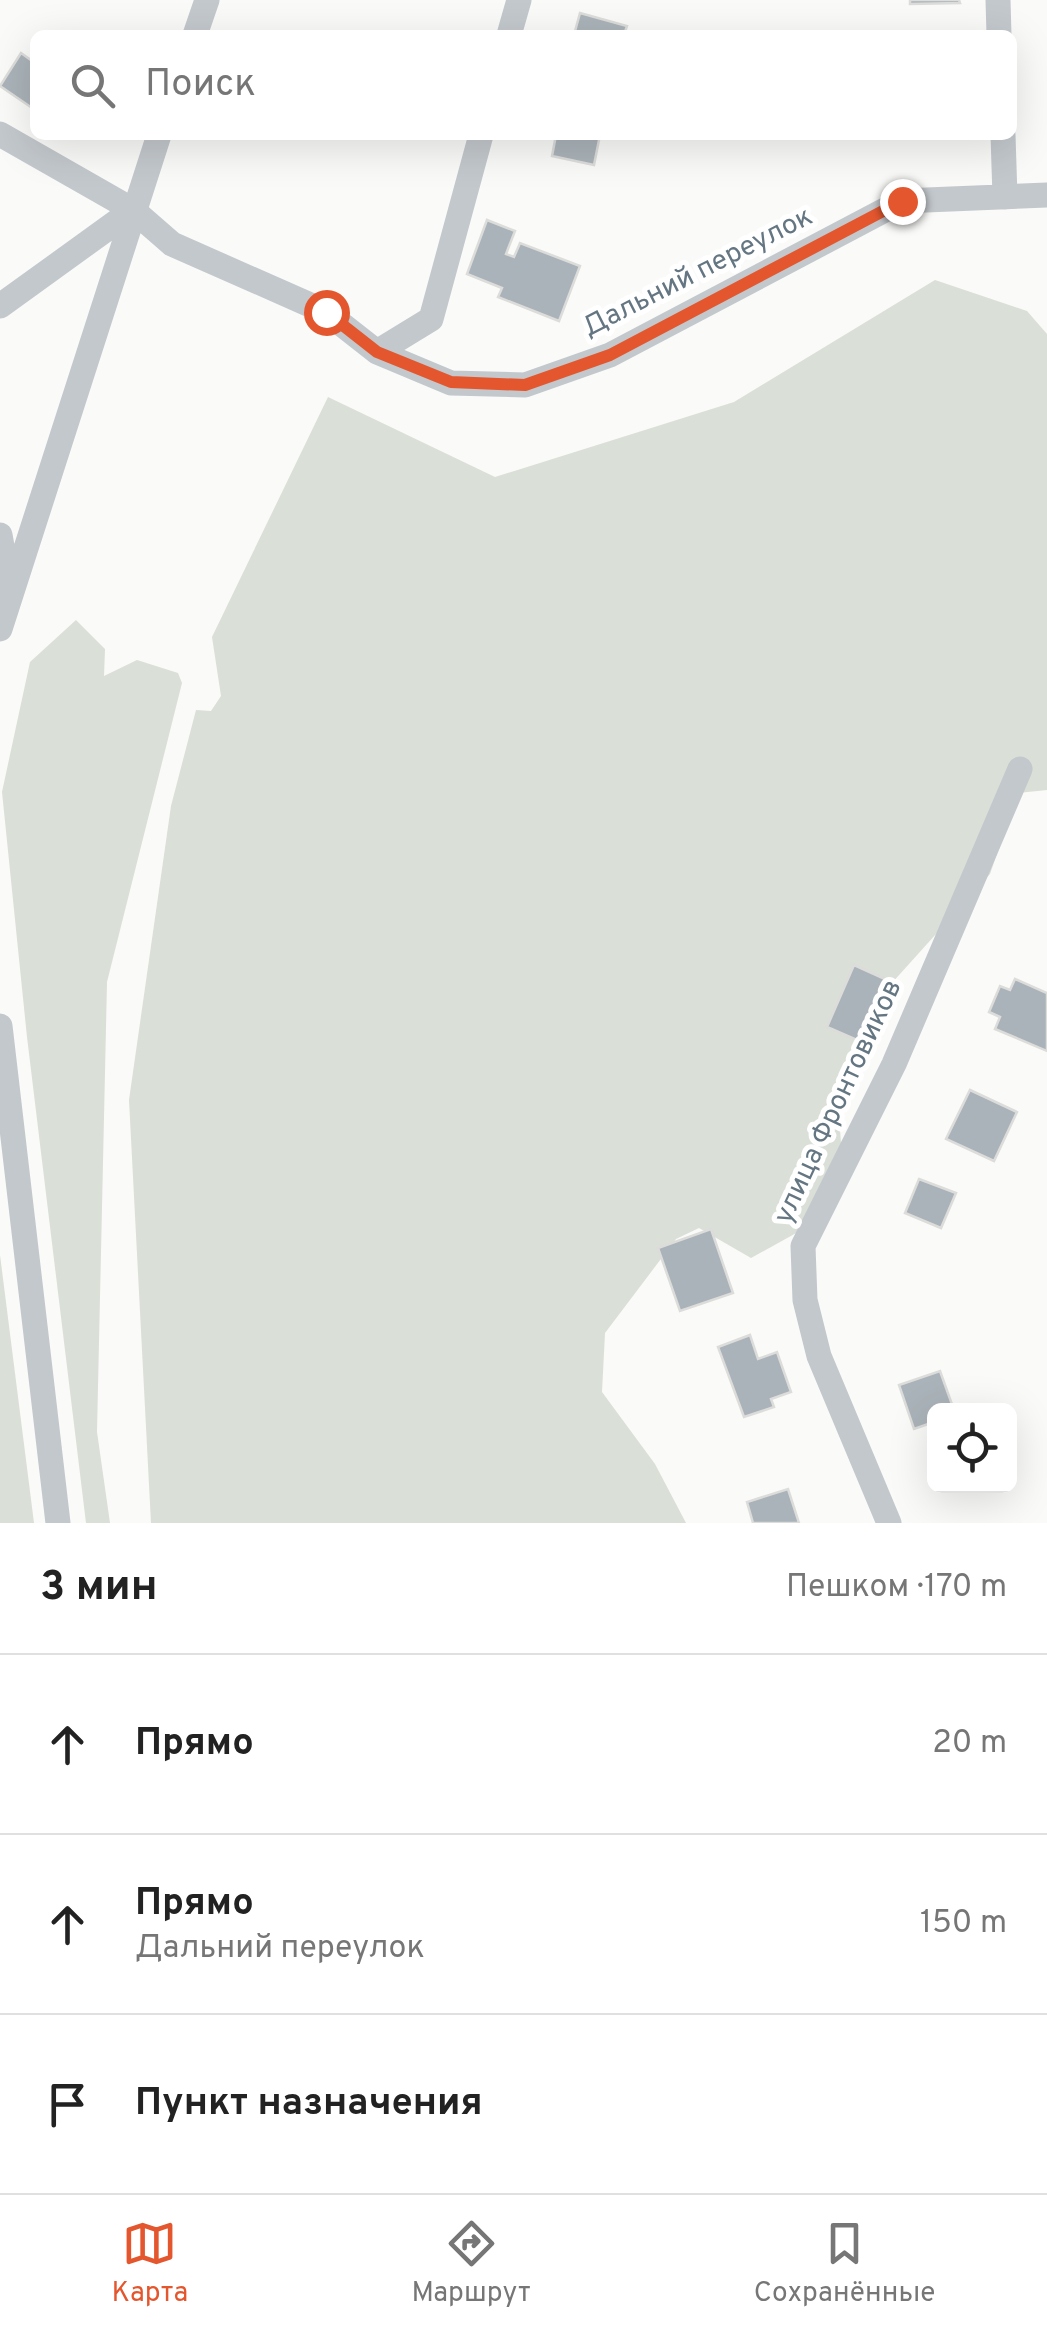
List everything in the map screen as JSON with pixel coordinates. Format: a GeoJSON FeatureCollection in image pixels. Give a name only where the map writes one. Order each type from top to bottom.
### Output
{"type":"FeatureCollection","features":[{"type":"Feature","properties":{"kind":"street"},"geometry":{"type":"LineString","coordinates":[[197,30],[207,0]]}},
{"type":"Feature","properties":{"kind":"street"},"geometry":{"type":"LineString","coordinates":[[510,30],[519,0]]}},
{"type":"Feature","properties":{"kind":"street"},"geometry":{"type":"LineString","coordinates":[[998,0],[999,30]]}},
{"type":"Feature","properties":{"kind":"street","name":"Дальний переулок"},"geometry":{"type":"LineString","coordinates":[[0,134],[133,210],[172,244],[326,312],[377,352],[451,382],[525,385],[610,355],[902,201],[1047,195]]}},
{"type":"Feature","properties":{"kind":"street"},"geometry":{"type":"LineString","coordinates":[[0,628],[158,140]]}},
{"type":"Feature","properties":{"kind":"street"},"geometry":{"type":"LineString","coordinates":[[377,352],[431,318],[481,140]]}},
{"type":"Feature","properties":{"kind":"street"},"geometry":{"type":"LineString","coordinates":[[1003,140],[1005,197]]}},
{"type":"Feature","properties":{"kind":"street"},"geometry":{"type":"LineString","coordinates":[[0,306],[133,210]]}},
{"type":"Feature","properties":{"kind":"street"},"geometry":{"type":"LineString","coordinates":[[0,536],[5,563],[0,592]]}},
{"type":"Feature","properties":{"kind":"street","name":"улица Фронтовиков"},"geometry":{"type":"LineString","coordinates":[[888,1523],[819,1356],[805,1300],[803,1246],[894,1064],[1020,769]]}},
{"type":"Feature","properties":{"kind":"street"},"geometry":{"type":"LineString","coordinates":[[0,1026],[58,1523]]}},
{"type":"Feature","properties":{"kind":"shaded area"},"geometry":{"type":"Polygon","coordinates":[[[935,280],[1027,311],[1047,334],[1047,790],[1018,793],[990,874],[873,1004],[837,1083],[844,1190],[816,1222],[751,1258],[699,1228],[676,1239],[605,1333],[602,1392],[655,1464],[686,1523],[151,1523],[129,1100],[171,806],[196,710],[211,711],[221,696],[212,637],[328,397],[495,477],[734,402],[935,280]]]}},
{"type":"Feature","properties":{"kind":"shaded area"},"geometry":{"type":"Polygon","coordinates":[[[76,620],[105,649],[104,676],[137,660],[178,673],[182,683],[107,982],[97,1432],[110,1523],[86,1523],[27,1037],[2,792],[30,662],[76,620]]]}},
{"type":"Feature","properties":{"kind":"shaded area"},"geometry":{"type":"Polygon","coordinates":[[[0,1255],[34,1523],[0,1523],[0,1255]]]}},
{"type":"Feature","properties":{"kind":"building"},"geometry":{"type":"Polygon","coordinates":[[[910,0],[959,0],[960,3],[910,4],[910,0]]]}},
{"type":"Feature","properties":{"kind":"building"},"geometry":{"type":"Polygon","coordinates":[[[580,13],[627,26],[626,30],[575,30],[580,13]]]}},
{"type":"Feature","properties":{"kind":"building"},"geometry":{"type":"Polygon","coordinates":[[[21,53],[30,59],[30,107],[0,86],[21,53]]]}},
{"type":"Feature","properties":{"kind":"building"},"geometry":{"type":"Polygon","coordinates":[[[555,140],[599,140],[594,165],[552,156],[555,140]]]}},
{"type":"Feature","properties":{"kind":"building"},"geometry":{"type":"Polygon","coordinates":[[[487,220],[515,231],[506,254],[514,257],[520,243],[580,266],[559,321],[498,297],[502,288],[467,274],[487,220]]]}},
{"type":"Feature","properties":{"kind":"building"},"geometry":{"type":"Polygon","coordinates":[[[854,965],[885,979],[879,992],[894,999],[873,1047],[827,1027],[854,965]]]}},
{"type":"Feature","properties":{"kind":"building"},"geometry":{"type":"Polygon","coordinates":[[[1015,979],[1047,993],[1047,1051],[995,1029],[1000,1017],[989,1012],[1000,986],[1010,990],[1015,979]]]}},
{"type":"Feature","properties":{"kind":"building"},"geometry":{"type":"Polygon","coordinates":[[[970,1090],[1017,1112],[994,1161],[946,1139],[970,1090]]]}},
{"type":"Feature","properties":{"kind":"building"},"geometry":{"type":"Polygon","coordinates":[[[919,1179],[956,1193],[941,1228],[905,1213],[919,1179]]]}},
{"type":"Feature","properties":{"kind":"building"},"geometry":{"type":"Polygon","coordinates":[[[711,1229],[733,1293],[680,1311],[658,1248],[711,1229]]]}},
{"type":"Feature","properties":{"kind":"building"},"geometry":{"type":"Polygon","coordinates":[[[750,1335],[758,1359],[777,1352],[791,1392],[771,1399],[774,1407],[744,1417],[718,1347],[750,1335]]]}},
{"type":"Feature","properties":{"kind":"building"},"geometry":{"type":"Polygon","coordinates":[[[940,1371],[951,1403],[927,1403],[927,1424],[914,1429],[899,1385],[940,1371]]]}},
{"type":"Feature","properties":{"kind":"building"},"geometry":{"type":"Polygon","coordinates":[[[788,1489],[799,1523],[753,1523],[747,1502],[788,1489]]]}},
{"type":"Feature","properties":{"kind":"route"},"geometry":{"type":"LineString","coordinates":[[326,312],[377,352],[451,382],[525,385],[610,355],[902,201]]}}]}
